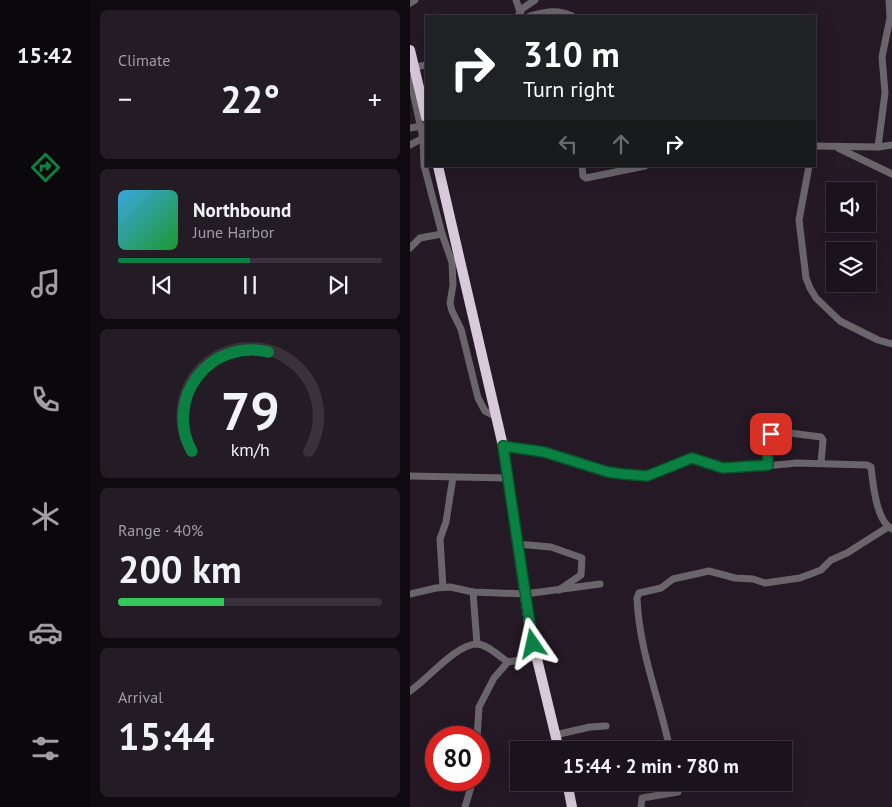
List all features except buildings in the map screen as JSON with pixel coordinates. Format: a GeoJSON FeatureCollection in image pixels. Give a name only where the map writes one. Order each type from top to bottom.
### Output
{"type":"FeatureCollection","features":[{"type":"Feature","properties":{"kind":"highway"},"geometry":{"type":"LineString","coordinates":[[410,50],[415,67],[424,121]]}},
{"type":"Feature","properties":{"kind":"highway"},"geometry":{"type":"LineString","coordinates":[[438,167],[503,446],[506,478],[536,657],[557,741]]}},
{"type":"Feature","properties":{"kind":"highway"},"geometry":{"type":"LineString","coordinates":[[569,791],[572,807]]}},
{"type":"Feature","properties":{"kind":"street"},"geometry":{"type":"LineString","coordinates":[[410,3],[415,0]]}},
{"type":"Feature","properties":{"kind":"street"},"geometry":{"type":"LineString","coordinates":[[516,0],[519,14],[535,0]]}},
{"type":"Feature","properties":{"kind":"street"},"geometry":{"type":"LineString","coordinates":[[878,147],[885,93],[882,57],[890,18],[889,0]]}},
{"type":"Feature","properties":{"kind":"street"},"geometry":{"type":"LineString","coordinates":[[534,15],[551,11],[560,11],[570,15]]}},
{"type":"Feature","properties":{"kind":"street"},"geometry":{"type":"LineString","coordinates":[[415,67],[425,65]]}},
{"type":"Feature","properties":{"kind":"street"},"geometry":{"type":"LineString","coordinates":[[410,78],[424,121],[424,165],[442,234],[452,262],[453,285],[450,303],[452,311],[461,328],[478,398],[485,411],[495,416]]}},
{"type":"Feature","properties":{"kind":"street"},"geometry":{"type":"LineString","coordinates":[[410,128],[424,121]]}},
{"type":"Feature","properties":{"kind":"street"},"geometry":{"type":"LineString","coordinates":[[410,145],[424,138]]}},
{"type":"Feature","properties":{"kind":"street"},"geometry":{"type":"LineString","coordinates":[[816,146],[878,147],[892,145]]}},
{"type":"Feature","properties":{"kind":"street"},"geometry":{"type":"LineString","coordinates":[[835,147],[892,174]]}},
{"type":"Feature","properties":{"kind":"street"},"geometry":{"type":"LineString","coordinates":[[582,167],[583,176],[586,178],[640,167]]}},
{"type":"Feature","properties":{"kind":"street"},"geometry":{"type":"LineString","coordinates":[[809,167],[799,220],[806,278],[810,288],[816,298],[840,321],[880,341],[892,344]]}},
{"type":"Feature","properties":{"kind":"street"},"geometry":{"type":"LineString","coordinates":[[410,248],[420,238],[442,234]]}},
{"type":"Feature","properties":{"kind":"street"},"geometry":{"type":"LineString","coordinates":[[768,465],[767,436],[782,432],[821,437],[823,440],[821,463]]}},
{"type":"Feature","properties":{"kind":"street"},"geometry":{"type":"LineString","coordinates":[[503,446],[544,452],[608,472],[647,476],[692,458],[723,468],[821,463],[869,466],[877,505],[890,528],[831,560],[821,570],[800,578],[764,583],[753,579],[735,578],[709,571],[673,579],[661,588],[639,593],[637,598],[640,636],[666,726],[668,741]]}},
{"type":"Feature","properties":{"kind":"street"},"geometry":{"type":"LineString","coordinates":[[410,476],[506,478]]}},
{"type":"Feature","properties":{"kind":"street"},"geometry":{"type":"LineString","coordinates":[[443,587],[440,539],[446,522],[453,477]]}},
{"type":"Feature","properties":{"kind":"street"},"geometry":{"type":"LineString","coordinates":[[517,544],[551,547],[582,558],[581,575],[558,590]]}},
{"type":"Feature","properties":{"kind":"street"},"geometry":{"type":"LineString","coordinates":[[410,594],[443,587],[473,592],[525,594],[600,584]]}},
{"type":"Feature","properties":{"kind":"street"},"geometry":{"type":"LineString","coordinates":[[473,592],[477,644]]}},
{"type":"Feature","properties":{"kind":"street"},"geometry":{"type":"LineString","coordinates":[[477,644],[508,662]]}},
{"type":"Feature","properties":{"kind":"street"},"geometry":{"type":"LineString","coordinates":[[410,692],[454,655],[477,644]]}},
{"type":"Feature","properties":{"kind":"street"},"geometry":{"type":"LineString","coordinates":[[478,726],[479,707],[494,678],[508,662],[536,657]]}},
{"type":"Feature","properties":{"kind":"street"},"geometry":{"type":"LineString","coordinates":[[555,735],[590,727],[606,726]]}},
{"type":"Feature","properties":{"kind":"street"},"geometry":{"type":"LineString","coordinates":[[465,807],[470,791]]}},
{"type":"Feature","properties":{"kind":"street"},"geometry":{"type":"LineString","coordinates":[[641,807],[642,798],[678,791]]}},
{"type":"Feature","properties":{"kind":"route"},"geometry":{"type":"LineString","coordinates":[[533,644],[506,478],[503,446],[544,452],[608,472],[647,476],[682,460],[692,458],[723,468],[768,465],[767,436],[771,434]]}}]}
